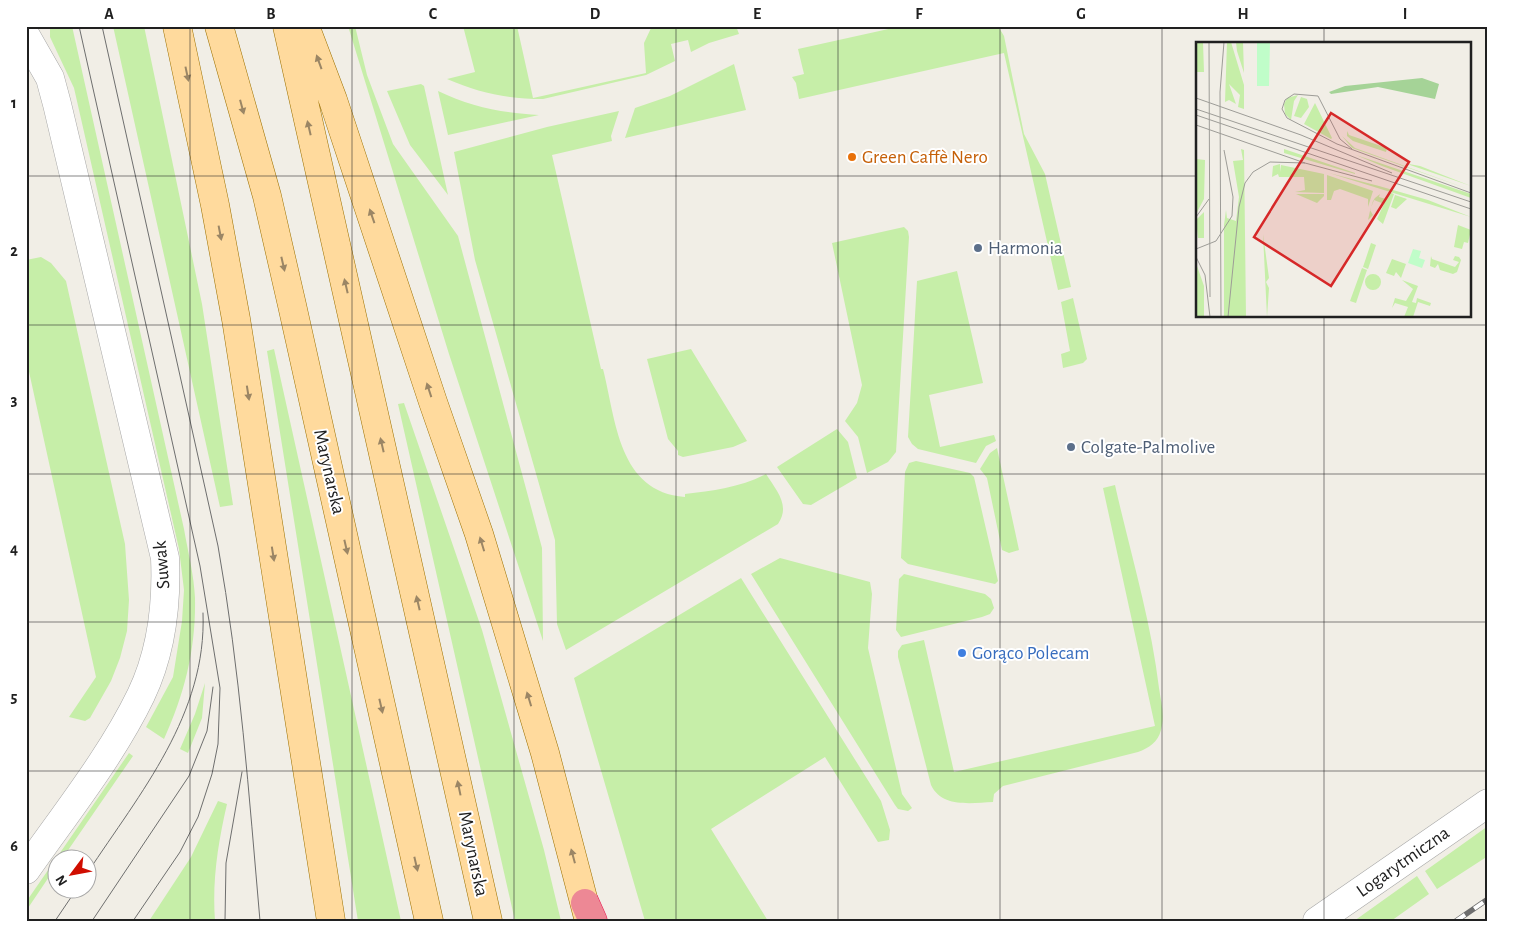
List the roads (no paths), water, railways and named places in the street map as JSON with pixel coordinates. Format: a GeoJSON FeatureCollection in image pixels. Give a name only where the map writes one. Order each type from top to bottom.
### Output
{"type":"FeatureCollection","features":[{"type":"Feature","properties":{"kind":"main road"},"geometry":{"type":"LineString","coordinates":[[177,26],[215,205],[236,318],[331,921]]}},
{"type":"Feature","properties":{"kind":"main road","name":"Marynarska"},"geometry":{"type":"LineString","coordinates":[[220,26],[282,260],[429,921]]}},
{"type":"Feature","properties":{"kind":"main road","name":"Marynarska"},"geometry":{"type":"LineString","coordinates":[[287,26],[488,921]]}},
{"type":"Feature","properties":{"kind":"main road"},"geometry":{"type":"LineString","coordinates":[[305,26],[333,100],[432,402],[479,534],[545,753],[589,915]]}},
{"type":"Feature","properties":{"kind":"street","name":"Suwak"},"geometry":{"type":"LineString","coordinates":[[26,36],[50,78],[165,558],[165,603],[154,657],[141,694],[99,765],[26,870]]}},
{"type":"Feature","properties":{"kind":"street","name":"Logarytmiczna"},"geometry":{"type":"LineString","coordinates":[[1317,921],[1488,803]]}},
{"type":"Feature","properties":{"kind":"tram line"},"geometry":{"type":"LineString","coordinates":[[79,26],[200,566],[220,688],[218,744],[212,774],[198,817],[180,852],[133,921]]}},
{"type":"Feature","properties":{"kind":"tram line"},"geometry":{"type":"LineString","coordinates":[[102,26],[218,546],[238,686],[260,921]]}},
{"type":"Feature","properties":{"kind":"tram line"},"geometry":{"type":"LineString","coordinates":[[98,857],[148,782],[182,719],[194,685],[201,650],[203,613]]}},
{"type":"Feature","properties":{"kind":"tram line"},"geometry":{"type":"LineString","coordinates":[[92,921],[189,776],[207,731],[213,687]]}},
{"type":"Feature","properties":{"kind":"tram line"},"geometry":{"type":"LineString","coordinates":[[225,921],[226,863],[242,772]]}},
{"type":"Feature","properties":{"kind":"tram line"},"geometry":{"type":"LineString","coordinates":[[55,921],[69,900]]}},
{"type":"Feature","properties":{"kind":"railway"},"geometry":{"type":"LineString","coordinates":[[1456,921],[1488,899]]}},
{"type":"Feature","properties":{"kind":"place","name":"Green Caffè Nero"},"geometry":{"type":"Point","coordinates":[852,157]}},
{"type":"Feature","properties":{"kind":"place","name":"Harmonia"},"geometry":{"type":"Point","coordinates":[978,248]}},
{"type":"Feature","properties":{"kind":"place","name":"Colgate-Palmolive"},"geometry":{"type":"Point","coordinates":[1071,447]}},
{"type":"Feature","properties":{"kind":"place","name":"Gorąco Polecam"},"geometry":{"type":"Point","coordinates":[962,653]}}]}
